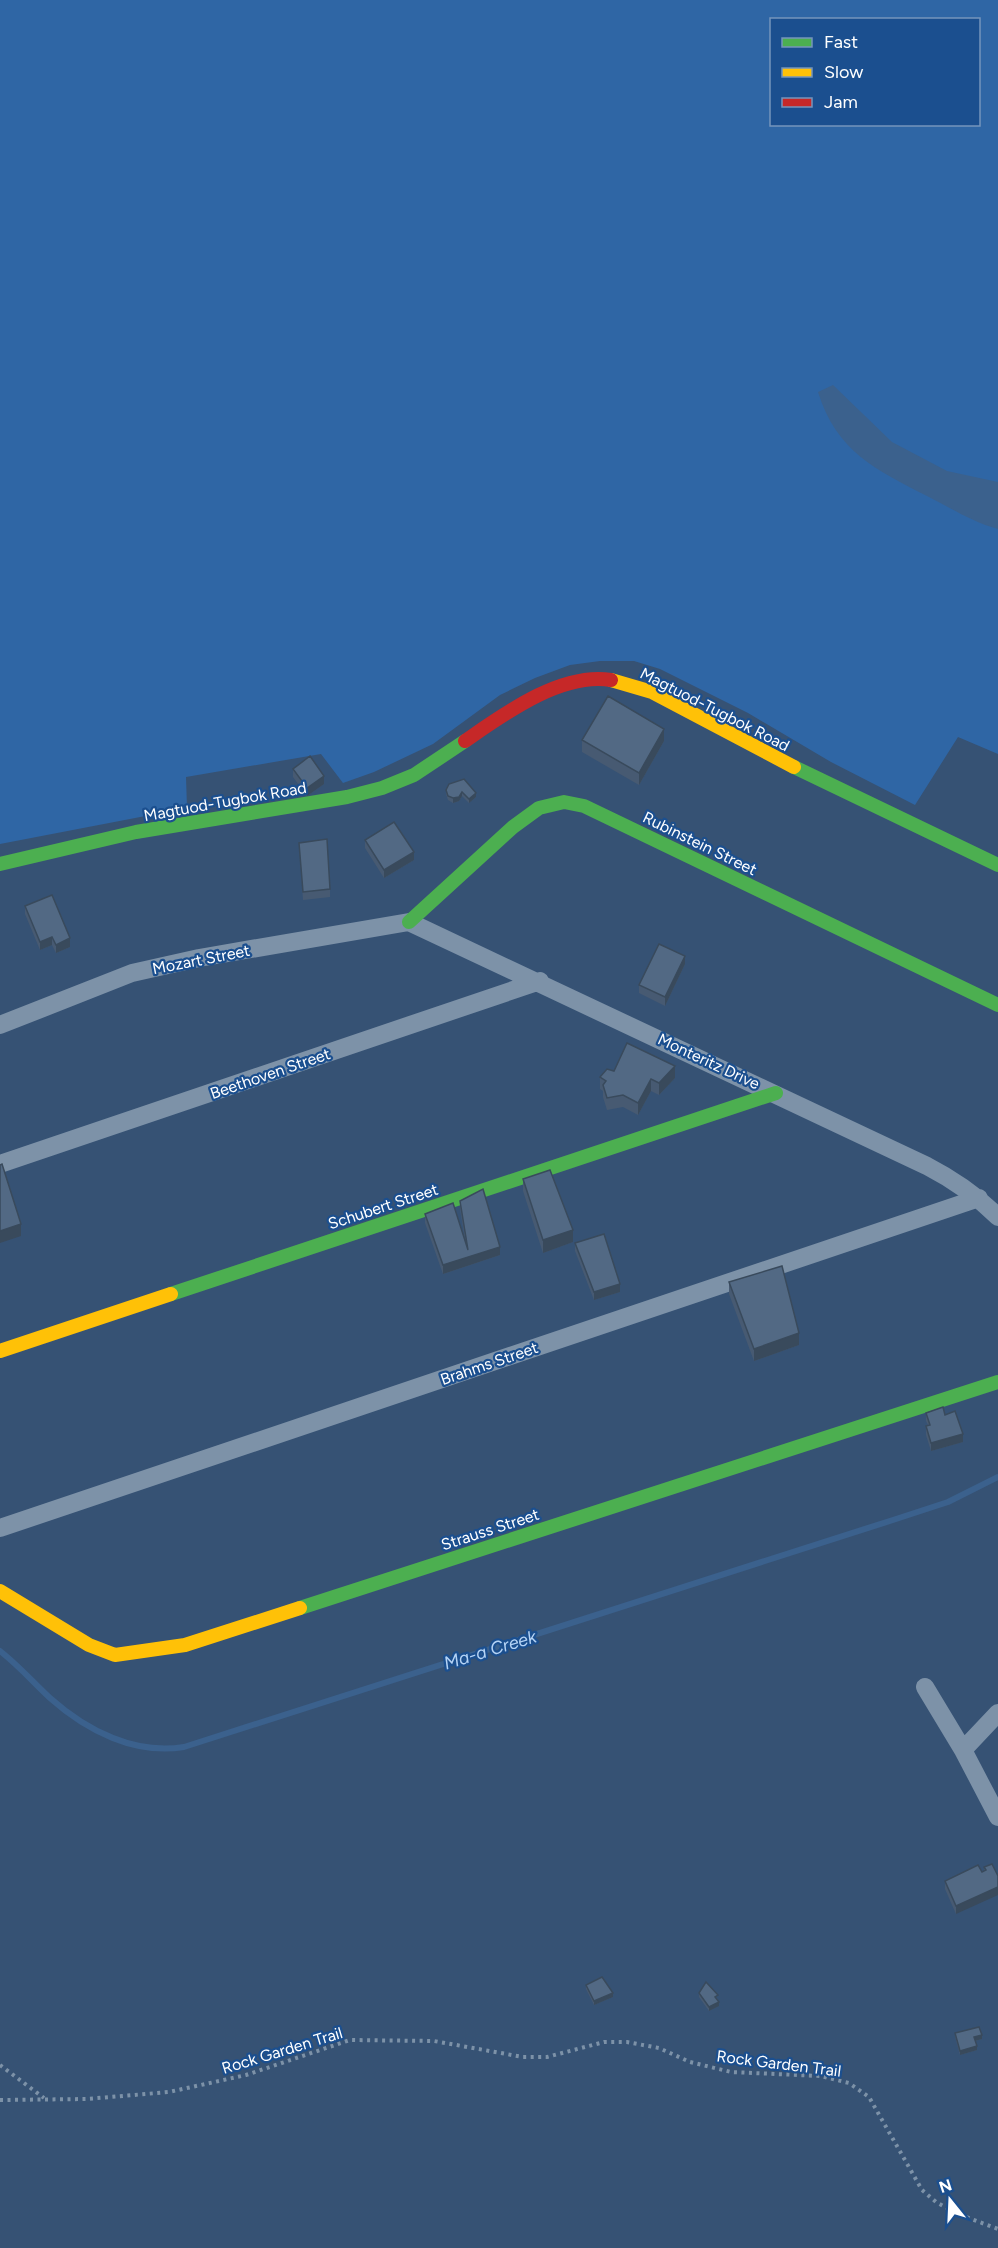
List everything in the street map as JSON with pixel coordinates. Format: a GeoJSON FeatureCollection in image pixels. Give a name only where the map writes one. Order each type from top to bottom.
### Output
{"type":"FeatureCollection","features":[{"type":"Feature","properties":{"kind":"street","name":"Magtuod-Tugbok Road"},"geometry":{"type":"LineString","coordinates":[[0,864],[136,832],[382,788],[414,774],[443,757],[516,705],[576,682],[603,679],[626,683],[652,692],[757,749],[998,865]]}},
{"type":"Feature","properties":{"kind":"street","name":"Rubinstein Street"},"geometry":{"type":"LineString","coordinates":[[409,922],[513,826],[539,808],[564,802],[584,806],[998,1005]]}},
{"type":"Feature","properties":{"kind":"street","name":"Monteritz Drive"},"geometry":{"type":"LineString","coordinates":[[409,922],[540,981],[927,1166],[956,1181],[979,1198],[998,1217]]}},
{"type":"Feature","properties":{"kind":"street","name":"Mozart Street"},"geometry":{"type":"LineString","coordinates":[[0,1024],[132,973],[199,958],[409,922]]}},
{"type":"Feature","properties":{"kind":"street","name":"Beethoven Street"},"geometry":{"type":"LineString","coordinates":[[0,1164],[540,981]]}},
{"type":"Feature","properties":{"kind":"street","name":"Schubert Street"},"geometry":{"type":"LineString","coordinates":[[0,1351],[776,1093]]}},
{"type":"Feature","properties":{"kind":"street","name":"Brahms Street"},"geometry":{"type":"LineString","coordinates":[[0,1528],[979,1198]]}},
{"type":"Feature","properties":{"kind":"street","name":"Strauss Street"},"geometry":{"type":"LineString","coordinates":[[0,1591],[89,1645],[115,1655],[185,1645],[998,1382]]}},
{"type":"Feature","properties":{"kind":"street"},"geometry":{"type":"LineString","coordinates":[[926,1687],[963,1750],[998,1817]]}},
{"type":"Feature","properties":{"kind":"street"},"geometry":{"type":"LineString","coordinates":[[963,1750],[998,1713]]}},
{"type":"Feature","properties":{"kind":"path","name":"Rock Garden Trail"},"geometry":{"type":"LineString","coordinates":[[0,2100],[130,2096],[212,2084],[289,2063],[350,2040],[434,2041],[523,2057],[548,2057],[604,2042],[627,2042],[659,2048],[690,2062],[730,2072],[820,2076],[849,2083],[869,2097],[885,2120],[909,2171],[922,2190],[943,2206],[998,2229]]}},
{"type":"Feature","properties":{"kind":"path"},"geometry":{"type":"LineString","coordinates":[[0,2065],[45,2099]]}},
{"type":"Feature","properties":{"kind":"shaded area"},"geometry":{"type":"Polygon","coordinates":[[[0,0],[998,0],[998,754],[958,737],[915,805],[831,762],[748,713],[660,669],[634,661],[600,661],[570,665],[535,678],[500,695],[433,744],[374,772],[343,783],[321,754],[186,777],[187,808],[0,844],[0,0]]]}},
{"type":"Feature","properties":{"kind":"shaded area"},"geometry":{"type":"Polygon","coordinates":[[[833,385],[892,442],[947,471],[998,482],[998,529],[970,519],[891,477],[860,456],[835,429],[818,392],[833,385]]]}},
{"type":"Feature","properties":{"kind":"building"},"geometry":{"type":"Polygon","coordinates":[[[608,696],[664,729],[639,773],[582,740],[608,696]]]}},
{"type":"Feature","properties":{"kind":"building"},"geometry":{"type":"Polygon","coordinates":[[[310,756],[324,776],[307,788],[293,769],[310,756]]]}},
{"type":"Feature","properties":{"kind":"building"},"geometry":{"type":"Polygon","coordinates":[[[464,779],[476,793],[469,799],[462,792],[459,797],[448,796],[446,790],[449,784],[464,779]]]}},
{"type":"Feature","properties":{"kind":"building"},"geometry":{"type":"Polygon","coordinates":[[[394,822],[414,852],[384,870],[365,840],[394,822]]]}},
{"type":"Feature","properties":{"kind":"building"},"geometry":{"type":"Polygon","coordinates":[[[327,839],[330,889],[303,892],[299,843],[327,839]]]}},
{"type":"Feature","properties":{"kind":"building"},"geometry":{"type":"Polygon","coordinates":[[[52,895],[70,938],[56,945],[52,937],[40,942],[25,906],[52,895]]]}},
{"type":"Feature","properties":{"kind":"building"},"geometry":{"type":"Polygon","coordinates":[[[659,944],[685,956],[665,997],[639,985],[659,944]]]}},
{"type":"Feature","properties":{"kind":"building"},"geometry":{"type":"Polygon","coordinates":[[[627,1043],[675,1066],[659,1083],[651,1079],[638,1103],[623,1095],[607,1098],[603,1085],[606,1081],[600,1077],[607,1069],[614,1071],[627,1043]]]}},
{"type":"Feature","properties":{"kind":"building"},"geometry":{"type":"Polygon","coordinates":[[[2,1164],[21,1224],[0,1231],[0,1165],[2,1164]]]}},
{"type":"Feature","properties":{"kind":"building"},"geometry":{"type":"Polygon","coordinates":[[[550,1170],[573,1230],[543,1240],[523,1179],[550,1170]]]}},
{"type":"Feature","properties":{"kind":"building"},"geometry":{"type":"Polygon","coordinates":[[[483,1189],[500,1247],[443,1265],[425,1214],[453,1203],[468,1250],[460,1201],[483,1189]]]}},
{"type":"Feature","properties":{"kind":"building"},"geometry":{"type":"Polygon","coordinates":[[[604,1234],[620,1284],[594,1292],[575,1243],[604,1234]]]}},
{"type":"Feature","properties":{"kind":"building"},"geometry":{"type":"Polygon","coordinates":[[[782,1266],[799,1333],[754,1349],[729,1282],[782,1266]]]}},
{"type":"Feature","properties":{"kind":"building"},"geometry":{"type":"Polygon","coordinates":[[[943,1407],[945,1415],[955,1411],[963,1434],[931,1443],[926,1426],[930,1425],[926,1413],[943,1407]]]}},
{"type":"Feature","properties":{"kind":"building"},"geometry":{"type":"Polygon","coordinates":[[[992,1864],[998,1876],[998,1887],[956,1906],[945,1881],[978,1865],[982,1872],[986,1870],[984,1867],[992,1864]]]}},
{"type":"Feature","properties":{"kind":"building"},"geometry":{"type":"Polygon","coordinates":[[[602,1977],[613,1993],[594,2001],[586,1985],[602,1977]]]}},
{"type":"Feature","properties":{"kind":"building"},"geometry":{"type":"Polygon","coordinates":[[[706,1982],[718,1995],[715,1997],[719,2002],[709,2007],[699,1993],[706,1982]]]}},
{"type":"Feature","properties":{"kind":"building"},"geometry":{"type":"Polygon","coordinates":[[[979,2027],[982,2035],[974,2037],[977,2046],[960,2051],[955,2033],[979,2027]]]}},
{"type":"Feature","properties":{"kind":"waterway","name":"Ma-a Creek"},"geometry":{"type":"LineString","coordinates":[[0,1651],[64,1710],[96,1730],[130,1744],[166,1749],[184,1747],[948,1502],[998,1477]]}},
{"type":"Feature","properties":{"kind":"traffic: fast"},"geometry":{"type":"LineString","coordinates":[[0,864],[136,832],[347,797],[382,788],[414,775],[465,741]]}},
{"type":"Feature","properties":{"kind":"traffic: fast"},"geometry":{"type":"LineString","coordinates":[[794,767],[998,865]]}},
{"type":"Feature","properties":{"kind":"traffic: fast"},"geometry":{"type":"LineString","coordinates":[[409,922],[513,827],[539,808],[564,802],[584,806],[998,1005]]}},
{"type":"Feature","properties":{"kind":"traffic: fast"},"geometry":{"type":"LineString","coordinates":[[171,1294],[776,1093]]}},
{"type":"Feature","properties":{"kind":"traffic: fast"},"geometry":{"type":"LineString","coordinates":[[300,1608],[998,1382]]}},
{"type":"Feature","properties":{"kind":"traffic: slow"},"geometry":{"type":"LineString","coordinates":[[611,680],[652,692],[794,767]]}},
{"type":"Feature","properties":{"kind":"traffic: slow"},"geometry":{"type":"LineString","coordinates":[[0,1351],[171,1294]]}},
{"type":"Feature","properties":{"kind":"traffic: slow"},"geometry":{"type":"LineString","coordinates":[[0,1591],[89,1645],[115,1655],[185,1645],[300,1608]]}},
{"type":"Feature","properties":{"kind":"traffic: jam"},"geometry":{"type":"LineString","coordinates":[[465,741],[515,708],[553,689],[573,682],[592,679],[611,680]]}}]}
